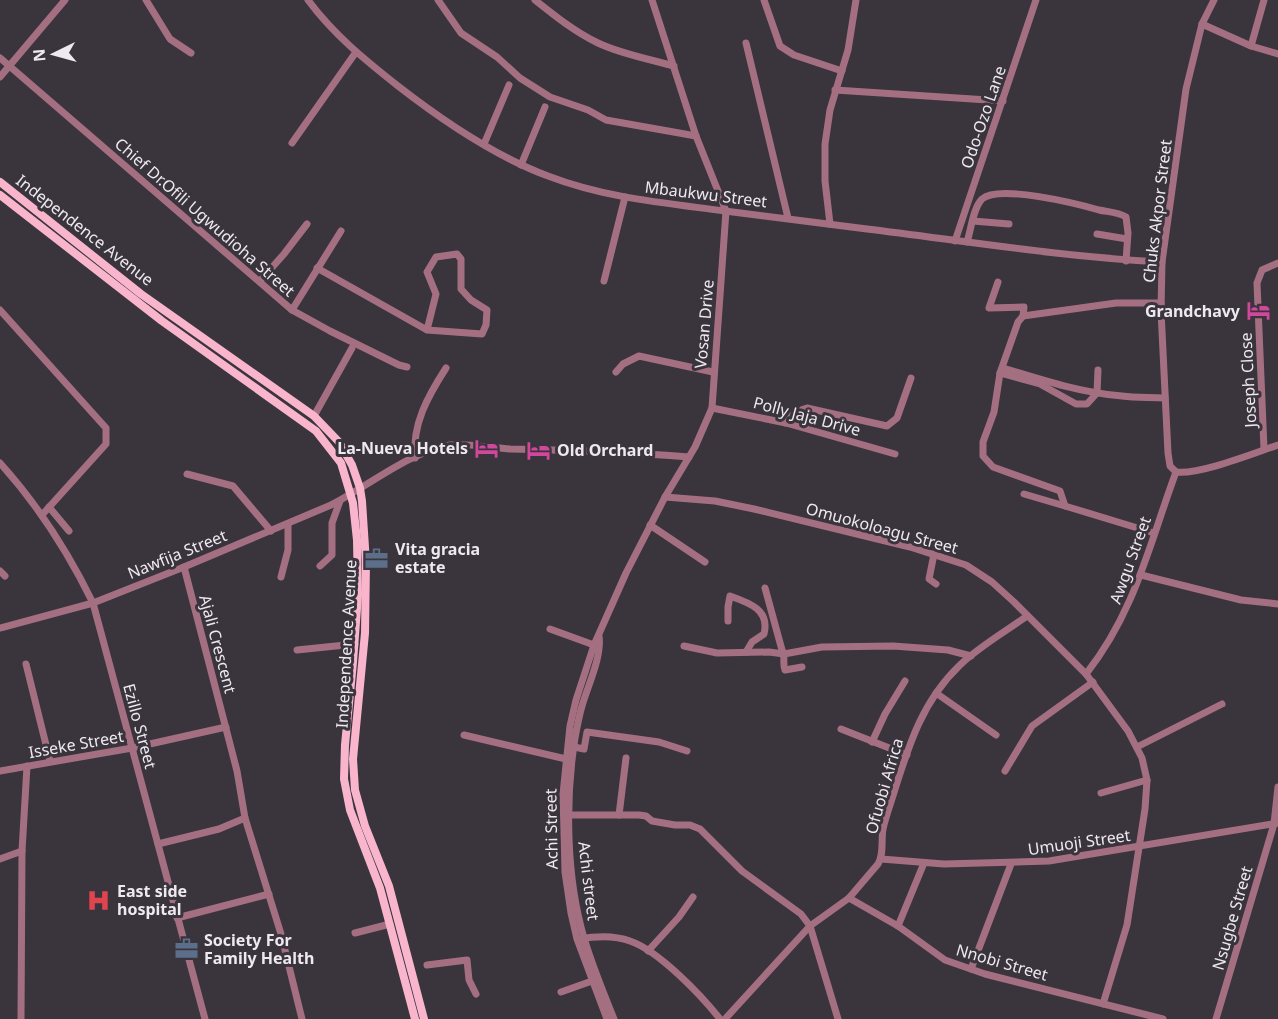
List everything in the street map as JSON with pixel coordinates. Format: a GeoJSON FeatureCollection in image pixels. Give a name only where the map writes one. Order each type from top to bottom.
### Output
{"type":"FeatureCollection","features":[{"type":"Feature","properties":{"kind":"main road","name":"Independence Avenue"},"geometry":{"type":"LineString","coordinates":[[0,182],[141,294],[314,416],[339,442],[352,465],[360,488],[366,563],[354,746],[354,778],[361,827]]}},
{"type":"Feature","properties":{"kind":"main road","name":"Independence Avenue"},"geometry":{"type":"LineString","coordinates":[[0,195],[162,321],[316,431],[341,463],[352,495],[357,540],[360,632],[355,644],[344,779],[348,803],[361,827],[384,887],[415,1000],[415,1019]]}},
{"type":"Feature","properties":{"kind":"main road"},"geometry":{"type":"LineString","coordinates":[[345,746],[354,746]]}},
{"type":"Feature","properties":{"kind":"main road"},"geometry":{"type":"LineString","coordinates":[[344,779],[354,778]]}},
{"type":"Feature","properties":{"kind":"main road","name":"Independence Avenue"},"geometry":{"type":"LineString","coordinates":[[384,887],[390,924],[415,1000],[424,1019]]}},
{"type":"Feature","properties":{"kind":"street"},"geometry":{"type":"LineString","coordinates":[[0,77],[65,0]]}},
{"type":"Feature","properties":{"kind":"street"},"geometry":{"type":"LineString","coordinates":[[146,0],[170,39],[191,53]]}},
{"type":"Feature","properties":{"kind":"street","name":"Mbaukwu Street"},"geometry":{"type":"LineString","coordinates":[[308,0],[356,52],[410,95],[464,133],[521,165],[576,186],[625,197],[955,241],[1126,261],[1162,262]]}},
{"type":"Feature","properties":{"kind":"street"},"geometry":{"type":"LineString","coordinates":[[438,0],[461,33],[497,57],[520,78],[550,97],[588,110],[606,120],[696,135]]}},
{"type":"Feature","properties":{"kind":"street"},"geometry":{"type":"LineString","coordinates":[[535,0],[573,29],[609,48],[674,66]]}},
{"type":"Feature","properties":{"kind":"street","name":"Vosan Drive"},"geometry":{"type":"LineString","coordinates":[[599,636],[626,573],[665,497],[689,457],[712,408],[713,372],[718,344],[726,211],[696,135],[652,0]]}},
{"type":"Feature","properties":{"kind":"street"},"geometry":{"type":"LineString","coordinates":[[764,0],[780,46],[794,55],[842,71]]}},
{"type":"Feature","properties":{"kind":"street"},"geometry":{"type":"LineString","coordinates":[[830,224],[825,181],[825,154],[830,110],[848,50],[856,0]]}},
{"type":"Feature","properties":{"kind":"street","name":"Odo-Ozo Lane"},"geometry":{"type":"LineString","coordinates":[[955,241],[1036,0]]}},
{"type":"Feature","properties":{"kind":"street","name":"Chuks Akpor Street"},"geometry":{"type":"LineString","coordinates":[[1176,472],[1170,466],[1168,453],[1161,303],[1162,262],[1186,89],[1202,24],[1214,0]]}},
{"type":"Feature","properties":{"kind":"street"},"geometry":{"type":"LineString","coordinates":[[1251,46],[1264,0]]}},
{"type":"Feature","properties":{"kind":"street"},"geometry":{"type":"LineString","coordinates":[[1202,24],[1251,46],[1278,54]]}},
{"type":"Feature","properties":{"kind":"street"},"geometry":{"type":"LineString","coordinates":[[746,43],[788,218]]}},
{"type":"Feature","properties":{"kind":"street"},"geometry":{"type":"LineString","coordinates":[[292,143],[356,52]]}},
{"type":"Feature","properties":{"kind":"street","name":"Chief Dr.Ofili Ugwudioha Street"},"geometry":{"type":"LineString","coordinates":[[0,58],[292,310],[407,367]]}},
{"type":"Feature","properties":{"kind":"street"},"geometry":{"type":"LineString","coordinates":[[484,144],[509,85]]}},
{"type":"Feature","properties":{"kind":"street"},"geometry":{"type":"LineString","coordinates":[[835,90],[1003,101]]}},
{"type":"Feature","properties":{"kind":"street"},"geometry":{"type":"LineString","coordinates":[[521,165],[545,107]]}},
{"type":"Feature","properties":{"kind":"street"},"geometry":{"type":"LineString","coordinates":[[968,242],[978,204],[983,198],[991,194],[1042,197],[1122,214],[1127,221],[1126,261]]}},
{"type":"Feature","properties":{"kind":"street"},"geometry":{"type":"LineString","coordinates":[[604,281],[625,197]]}},
{"type":"Feature","properties":{"kind":"street"},"geometry":{"type":"LineString","coordinates":[[974,221],[1009,224]]}},
{"type":"Feature","properties":{"kind":"street"},"geometry":{"type":"LineString","coordinates":[[260,281],[307,224]]}},
{"type":"Feature","properties":{"kind":"street"},"geometry":{"type":"LineString","coordinates":[[292,310],[341,231]]}},
{"type":"Feature","properties":{"kind":"street"},"geometry":{"type":"LineString","coordinates":[[1098,234],[1127,239]]}},
{"type":"Feature","properties":{"kind":"street"},"geometry":{"type":"LineString","coordinates":[[317,268],[427,330],[482,334],[486,325],[487,310],[471,300],[460,289],[461,259],[457,254],[436,257],[427,272],[436,294],[427,330]]}},
{"type":"Feature","properties":{"kind":"street","name":"Joseph Close"},"geometry":{"type":"LineString","coordinates":[[1264,449],[1257,282],[1264,268],[1278,263]]}},
{"type":"Feature","properties":{"kind":"street"},"geometry":{"type":"LineString","coordinates":[[998,282],[989,308],[1024,307],[1023,316],[1014,330],[1002,370],[994,412],[983,442],[983,456],[999,470],[1060,491],[1065,506]]}},
{"type":"Feature","properties":{"kind":"street"},"geometry":{"type":"LineString","coordinates":[[1023,316],[1116,303],[1161,303]]}},
{"type":"Feature","properties":{"kind":"street"},"geometry":{"type":"LineString","coordinates":[[0,310],[106,428],[106,444],[42,515]]}},
{"type":"Feature","properties":{"kind":"street"},"geometry":{"type":"LineString","coordinates":[[314,416],[352,348]]}},
{"type":"Feature","properties":{"kind":"street"},"geometry":{"type":"LineString","coordinates":[[616,372],[623,364],[639,356],[713,372]]}},
{"type":"Feature","properties":{"kind":"street"},"geometry":{"type":"LineString","coordinates":[[415,458],[414,441],[425,403],[446,368]]}},
{"type":"Feature","properties":{"kind":"street"},"geometry":{"type":"LineString","coordinates":[[1002,370],[1040,384],[1076,404],[1087,404],[1097,393],[1098,370]]}},
{"type":"Feature","properties":{"kind":"street"},"geometry":{"type":"LineString","coordinates":[[1002,370],[1097,393],[1165,398]]}},
{"type":"Feature","properties":{"kind":"street"},"geometry":{"type":"LineString","coordinates":[[786,423],[795,412],[807,408],[887,426],[897,418],[911,378]]}},
{"type":"Feature","properties":{"kind":"street","name":"Polly Jaja Drive"},"geometry":{"type":"LineString","coordinates":[[712,408],[786,423],[895,454]]}},
{"type":"Feature","properties":{"kind":"street","name":"Nawfija Street"},"geometry":{"type":"LineString","coordinates":[[0,628],[93,603],[184,567],[340,501],[423,454],[453,445],[599,450],[689,457]]}},
{"type":"Feature","properties":{"kind":"street"},"geometry":{"type":"LineString","coordinates":[[1176,472],[1184,473],[1278,445]]}},
{"type":"Feature","properties":{"kind":"street","name":"Ezillo Street"},"geometry":{"type":"LineString","coordinates":[[0,463],[42,515],[66,550],[93,603],[205,1019]]}},
{"type":"Feature","properties":{"kind":"street","name":"Awgu Street"},"geometry":{"type":"LineString","coordinates":[[1086,674],[1098,660],[1123,618],[1141,575],[1176,472]]}},
{"type":"Feature","properties":{"kind":"street"},"geometry":{"type":"LineString","coordinates":[[187,474],[232,485],[271,531]]}},
{"type":"Feature","properties":{"kind":"street"},"geometry":{"type":"LineString","coordinates":[[1024,494],[1154,533]]}},
{"type":"Feature","properties":{"kind":"street","name":"Omuokoloagu Street"},"geometry":{"type":"LineString","coordinates":[[665,497],[716,501],[754,509],[934,554],[966,565],[992,582],[1086,674]]}},
{"type":"Feature","properties":{"kind":"street"},"geometry":{"type":"LineString","coordinates":[[320,566],[332,555],[332,523],[340,501]]}},
{"type":"Feature","properties":{"kind":"street"},"geometry":{"type":"LineString","coordinates":[[49,507],[69,531]]}},
{"type":"Feature","properties":{"kind":"street"},"geometry":{"type":"LineString","coordinates":[[281,577],[288,550],[288,524]]}},
{"type":"Feature","properties":{"kind":"street"},"geometry":{"type":"LineString","coordinates":[[650,525],[705,562]]}},
{"type":"Feature","properties":{"kind":"street"},"geometry":{"type":"LineString","coordinates":[[934,554],[929,579],[936,584]]}},
{"type":"Feature","properties":{"kind":"street","name":"Ajali Crescent"},"geometry":{"type":"LineString","coordinates":[[184,567],[237,771],[245,818],[281,934],[302,1019]]}},
{"type":"Feature","properties":{"kind":"street"},"geometry":{"type":"LineString","coordinates":[[1141,575],[1241,600],[1278,604]]}},
{"type":"Feature","properties":{"kind":"street"},"geometry":{"type":"LineString","coordinates":[[765,588],[784,654],[783,666],[785,670],[802,667]]}},
{"type":"Feature","properties":{"kind":"street"},"geometry":{"type":"LineString","coordinates":[[728,621],[730,596],[751,604],[764,614],[766,626],[764,634],[752,642],[746,652]]}},
{"type":"Feature","properties":{"kind":"street","name":"Ofuobi Africa"},"geometry":{"type":"LineString","coordinates":[[723,1019],[810,926],[849,898],[881,859],[884,826],[917,723],[948,678],[971,656],[1027,616]]}},
{"type":"Feature","properties":{"kind":"street"},"geometry":{"type":"LineString","coordinates":[[550,629],[594,645]]}},
{"type":"Feature","properties":{"kind":"street","name":"Achi Street"},"geometry":{"type":"LineString","coordinates":[[566,815],[566,759],[574,708],[599,636]]}},
{"type":"Feature","properties":{"kind":"street","name":"Achi street"},"geometry":{"type":"LineString","coordinates":[[599,636],[601,648],[580,710],[566,815],[580,939],[614,1019]]}},
{"type":"Feature","properties":{"kind":"street"},"geometry":{"type":"LineString","coordinates":[[297,650],[355,644]]}},
{"type":"Feature","properties":{"kind":"street"},"geometry":{"type":"LineString","coordinates":[[684,646],[717,653],[784,654],[822,647],[893,646],[948,650],[971,656]]}},
{"type":"Feature","properties":{"kind":"street"},"geometry":{"type":"LineString","coordinates":[[26,664],[51,761]]}},
{"type":"Feature","properties":{"kind":"street"},"geometry":{"type":"LineString","coordinates":[[1086,674],[1124,725],[1137,747],[1147,780],[1140,847],[1127,925],[1103,1004]]}},
{"type":"Feature","properties":{"kind":"street"},"geometry":{"type":"LineString","coordinates":[[872,742],[885,714],[905,681]]}},
{"type":"Feature","properties":{"kind":"street"},"geometry":{"type":"LineString","coordinates":[[1005,771],[1032,726],[1093,682]]}},
{"type":"Feature","properties":{"kind":"street"},"geometry":{"type":"LineString","coordinates":[[936,693],[996,735]]}},
{"type":"Feature","properties":{"kind":"street"},"geometry":{"type":"LineString","coordinates":[[1137,747],[1222,704]]}},
{"type":"Feature","properties":{"kind":"street","name":"Isseke Street"},"geometry":{"type":"LineString","coordinates":[[0,771],[132,748],[226,726]]}},
{"type":"Feature","properties":{"kind":"street"},"geometry":{"type":"LineString","coordinates":[[841,729],[907,755]]}},
{"type":"Feature","properties":{"kind":"street"},"geometry":{"type":"LineString","coordinates":[[574,747],[584,749],[587,732],[659,742],[687,751]]}},
{"type":"Feature","properties":{"kind":"street"},"geometry":{"type":"LineString","coordinates":[[464,735],[566,759]]}},
{"type":"Feature","properties":{"kind":"street"},"geometry":{"type":"LineString","coordinates":[[619,815],[626,758]]}},
{"type":"Feature","properties":{"kind":"street"},"geometry":{"type":"LineString","coordinates":[[21,1019],[22,850],[27,766]]}},
{"type":"Feature","properties":{"kind":"street"},"geometry":{"type":"LineString","coordinates":[[1101,794],[1147,780]]}},
{"type":"Feature","properties":{"kind":"street","name":"Nsugbe Street"},"geometry":{"type":"LineString","coordinates":[[1216,1019],[1276,824],[1278,787]]}},
{"type":"Feature","properties":{"kind":"street"},"geometry":{"type":"LineString","coordinates":[[566,815],[639,815],[646,816],[652,821],[690,825],[700,829],[735,865],[801,914],[810,926],[838,1019]]}},
{"type":"Feature","properties":{"kind":"street"},"geometry":{"type":"LineString","coordinates":[[158,844],[219,829],[245,818]]}},
{"type":"Feature","properties":{"kind":"street","name":"Umuoji Street"},"geometry":{"type":"LineString","coordinates":[[881,859],[924,863],[1011,864],[1049,861],[1276,824]]}},
{"type":"Feature","properties":{"kind":"street"},"geometry":{"type":"LineString","coordinates":[[0,859],[22,850]]}},
{"type":"Feature","properties":{"kind":"street"},"geometry":{"type":"LineString","coordinates":[[898,926],[924,863]]}},
{"type":"Feature","properties":{"kind":"street"},"geometry":{"type":"LineString","coordinates":[[971,969],[1011,864]]}},
{"type":"Feature","properties":{"kind":"street"},"geometry":{"type":"LineString","coordinates":[[177,918],[269,894]]}},
{"type":"Feature","properties":{"kind":"street"},"geometry":{"type":"LineString","coordinates":[[648,951],[679,917],[693,897]]}},
{"type":"Feature","properties":{"kind":"street","name":"Nnobi Street"},"geometry":{"type":"LineString","coordinates":[[849,898],[898,926],[935,955],[971,969],[1163,1019]]}},
{"type":"Feature","properties":{"kind":"street"},"geometry":{"type":"LineString","coordinates":[[355,933],[390,924]]}},
{"type":"Feature","properties":{"kind":"street"},"geometry":{"type":"LineString","coordinates":[[580,939],[603,937],[626,939],[648,951],[674,971],[723,1019]]}},
{"type":"Feature","properties":{"kind":"street","name":"Achi Street"},"geometry":{"type":"LineString","coordinates":[[580,939],[592,981],[607,1019]]}},
{"type":"Feature","properties":{"kind":"street"},"geometry":{"type":"LineString","coordinates":[[427,965],[467,960],[469,980],[476,994]]}},
{"type":"Feature","properties":{"kind":"street"},"geometry":{"type":"LineString","coordinates":[[561,992],[592,981]]}},
{"type":"Feature","properties":{"kind":"place","name":"Grandchavy"},"geometry":{"type":"Point","coordinates":[1258,311]}},
{"type":"Feature","properties":{"kind":"place","name":"La-Nueva Hotels"},"geometry":{"type":"Point","coordinates":[486,448]}},
{"type":"Feature","properties":{"kind":"place","name":"Old Orchard"},"geometry":{"type":"Point","coordinates":[539,450]}},
{"type":"Feature","properties":{"kind":"place","name":"Vita gracia estate"},"geometry":{"type":"Point","coordinates":[377,558]}},
{"type":"Feature","properties":{"kind":"place","name":"East side hospital"},"geometry":{"type":"Point","coordinates":[99,900]}},
{"type":"Feature","properties":{"kind":"place","name":"Society For Family Health"},"geometry":{"type":"Point","coordinates":[186,949]}}]}
